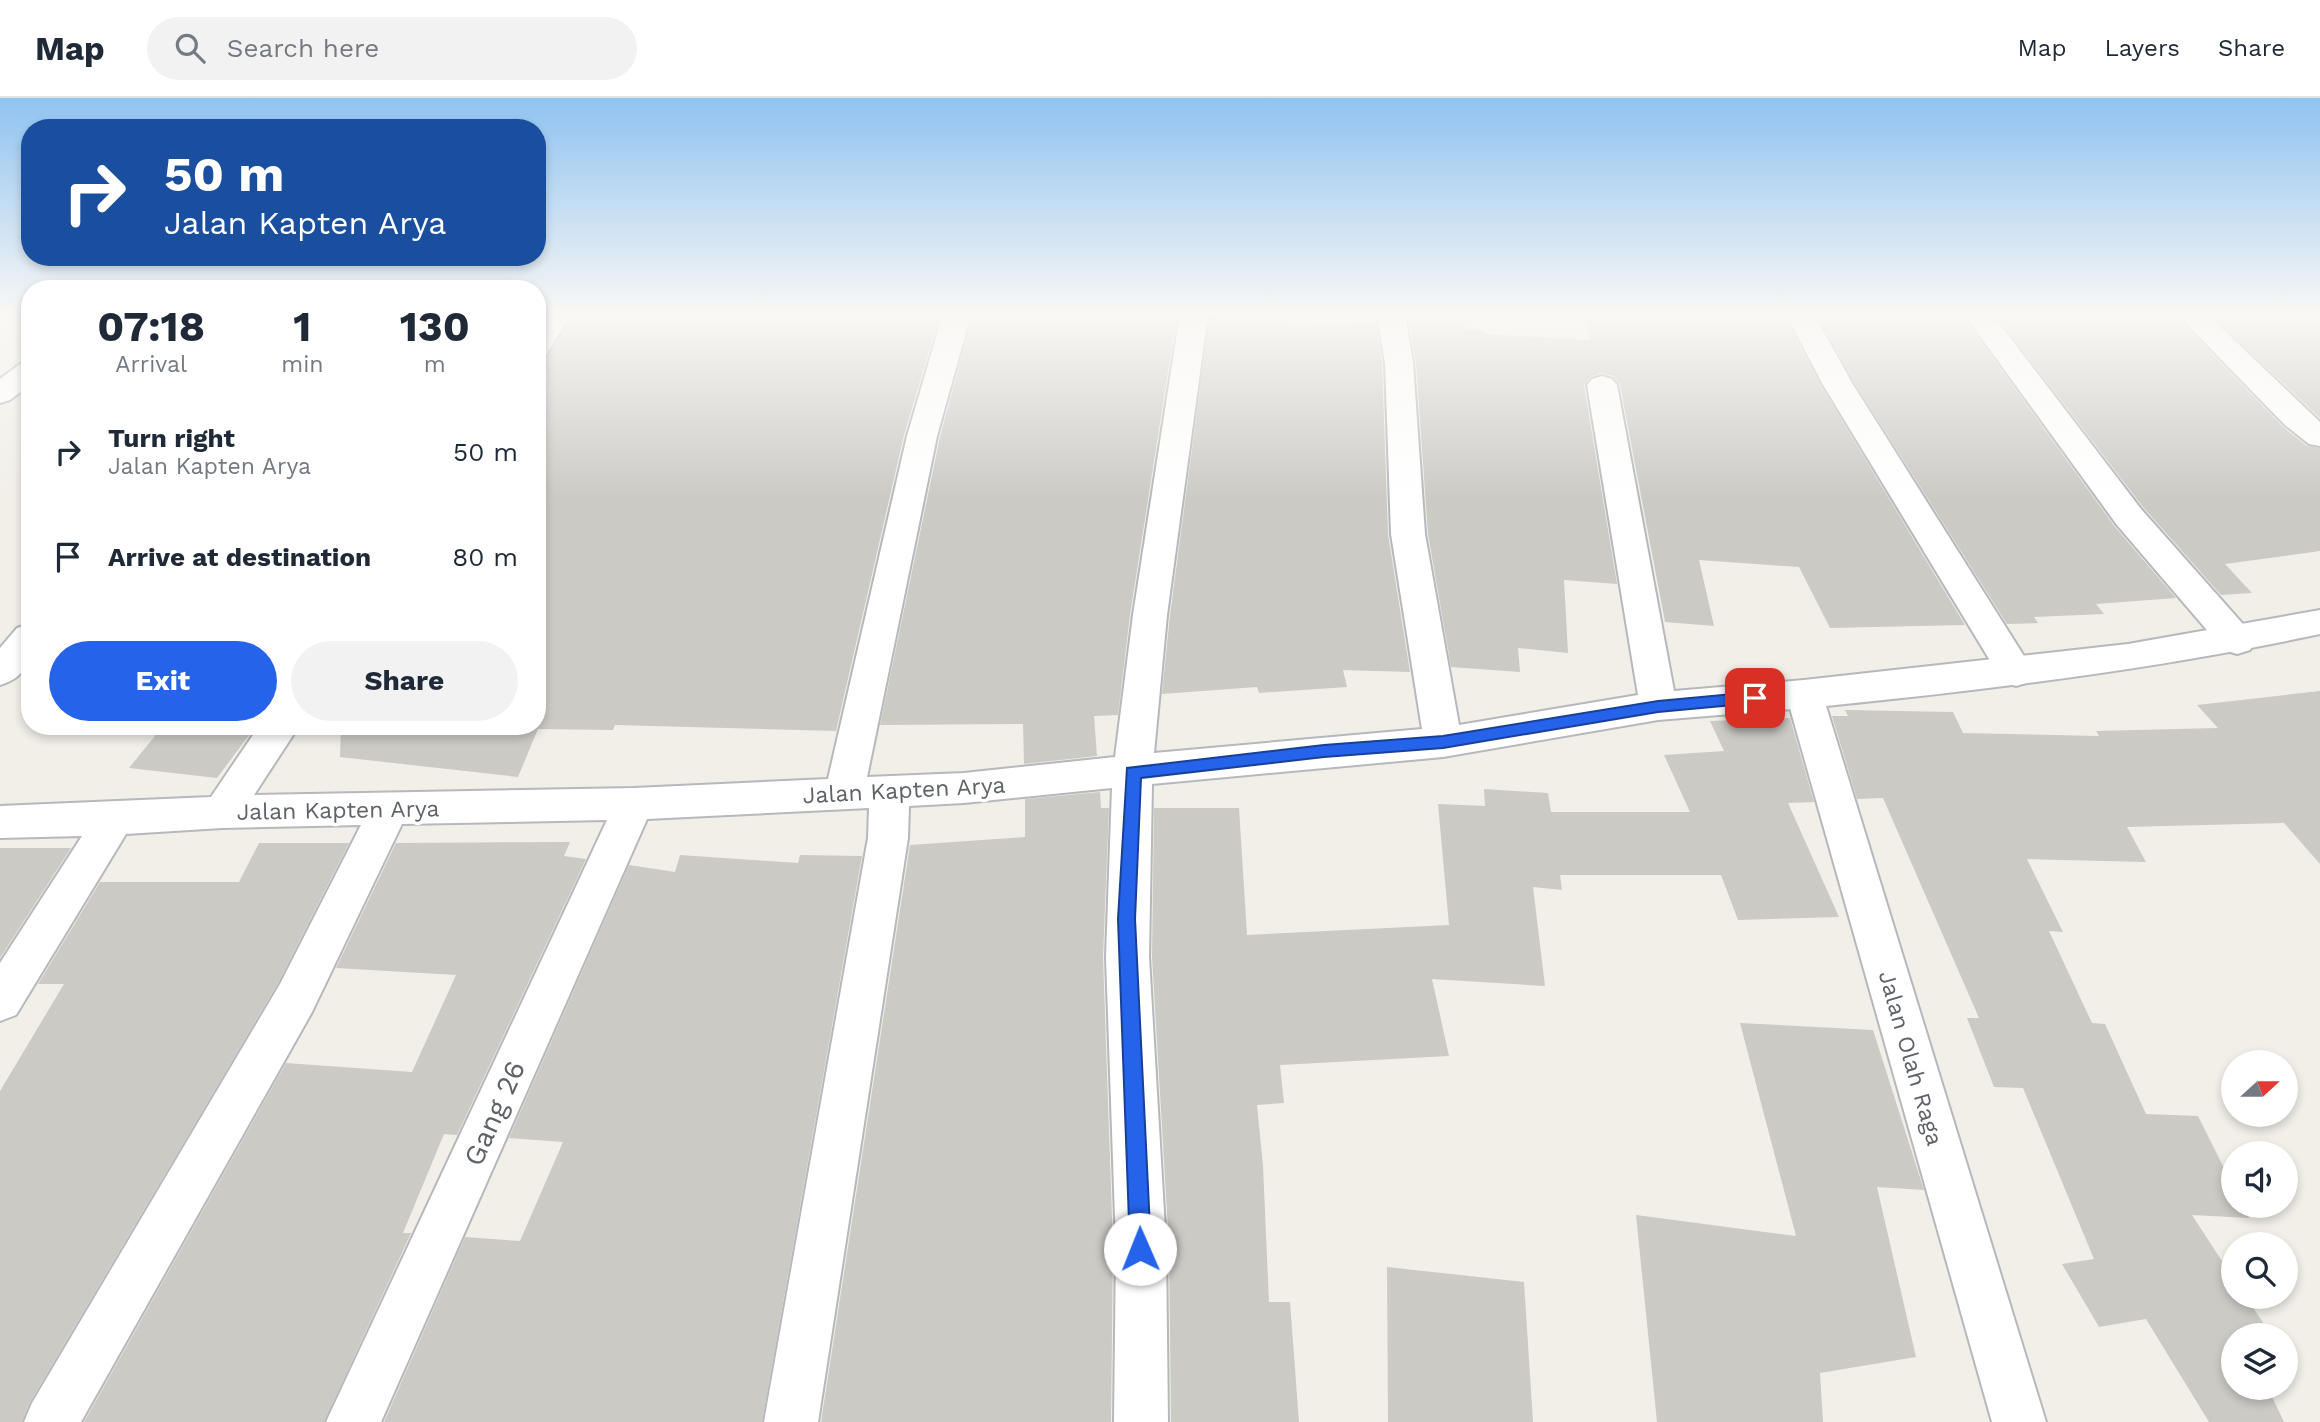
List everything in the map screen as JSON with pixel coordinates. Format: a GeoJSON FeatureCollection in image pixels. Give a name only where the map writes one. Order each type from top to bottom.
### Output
{"type":"FeatureCollection","features":[{"type":"Feature","properties":{"kind":"street"},"geometry":{"type":"LineString","coordinates":[[844,794],[922,436],[939,376]]}},
{"type":"Feature","properties":{"kind":"street"},"geometry":{"type":"LineString","coordinates":[[1141,1422],[1140,1225],[1126,919],[1133,773],[1154,578],[1185,376]]}},
{"type":"Feature","properties":{"kind":"street"},"geometry":{"type":"LineString","coordinates":[[1400,376],[1408,534],[1443,742]]}},
{"type":"Feature","properties":{"kind":"street"},"geometry":{"type":"LineString","coordinates":[[1833,376],[2016,673]]}},
{"type":"Feature","properties":{"kind":"street"},"geometry":{"type":"LineString","coordinates":[[2024,376],[2129,517],[2237,641]]}},
{"type":"Feature","properties":{"kind":"street"},"geometry":{"type":"LineString","coordinates":[[2253,376],[2296,418],[2320,437]]}},
{"type":"Feature","properties":{"kind":"street"},"geometry":{"type":"LineString","coordinates":[[0,394],[21,377]]}},
{"type":"Feature","properties":{"kind":"street"},"geometry":{"type":"LineString","coordinates":[[1602,384],[1658,706]]}},
{"type":"Feature","properties":{"kind":"street","name":"Jalan Kapten Arya"},"geometry":{"type":"LineString","coordinates":[[0,822],[114,819],[222,812],[634,804],[964,788],[1133,773],[1324,751],[1443,742],[1658,706],[2016,673],[2237,641],[2320,622]]}},
{"type":"Feature","properties":{"kind":"street"},"geometry":{"type":"LineString","coordinates":[[0,672],[21,648]]}},
{"type":"Feature","properties":{"kind":"street","name":"Jalan Olah Raga"},"geometry":{"type":"LineString","coordinates":[[1804,694],[2019,1422]]}},
{"type":"Feature","properties":{"kind":"street"},"geometry":{"type":"LineString","coordinates":[[222,812],[274,735]]}},
{"type":"Feature","properties":{"kind":"street"},"geometry":{"type":"LineString","coordinates":[[791,1422],[888,838],[890,792]]}},
{"type":"Feature","properties":{"kind":"street","name":"Gang 26"},"geometry":{"type":"LineString","coordinates":[[353,1422],[634,804]]}},
{"type":"Feature","properties":{"kind":"street"},"geometry":{"type":"LineString","coordinates":[[51,1422],[296,998],[389,810]]}},
{"type":"Feature","properties":{"kind":"street"},"geometry":{"type":"LineString","coordinates":[[0,1001],[114,819]]}},
{"type":"Feature","properties":{"kind":"building"},"geometry":{"type":"Polygon","coordinates":[[[546,376],[922,376],[904,435],[836,731],[615,725],[613,730],[546,729],[546,376]]]}},
{"type":"Feature","properties":{"kind":"building"},"geometry":{"type":"Polygon","coordinates":[[[956,376],[1167,376],[1130,615],[1118,715],[1094,716],[1097,756],[1024,764],[1023,724],[880,725],[940,437],[956,376]]]}},
{"type":"Feature","properties":{"kind":"building"},"geometry":{"type":"Polygon","coordinates":[[[1202,376],[1382,376],[1388,534],[1410,672],[1343,670],[1347,687],[1259,693],[1257,687],[1162,694],[1202,376]]]}},
{"type":"Feature","properties":{"kind":"building"},"geometry":{"type":"Polygon","coordinates":[[[1417,376],[1593,376],[1584,385],[1617,584],[1564,580],[1568,653],[1518,648],[1520,672],[1451,667],[1428,534],[1417,376]]]}},
{"type":"Feature","properties":{"kind":"building"},"geometry":{"type":"Polygon","coordinates":[[[1613,376],[1816,376],[1965,625],[1830,628],[1799,567],[1699,560],[1714,626],[1665,622],[1620,385],[1613,376]]]}},
{"type":"Feature","properties":{"kind":"building"},"geometry":{"type":"Polygon","coordinates":[[[1851,376],[2006,376],[2115,527],[2176,598],[2096,604],[2104,614],[2034,617],[2038,623],[2007,624],[1851,376]]]}},
{"type":"Feature","properties":{"kind":"building"},"geometry":{"type":"Polygon","coordinates":[[[2042,376],[2233,376],[2283,427],[2307,446],[2320,448],[2320,551],[2225,564],[2252,593],[2221,595],[2143,507],[2042,376]]]}},
{"type":"Feature","properties":{"kind":"building"},"geometry":{"type":"Polygon","coordinates":[[[2275,376],[2320,376],[2320,418],[2275,376]]]}},
{"type":"Feature","properties":{"kind":"building"},"geometry":{"type":"Polygon","coordinates":[[[2320,691],[2320,864],[2284,823],[2127,827],[2146,862],[2027,859],[2063,932],[2049,931],[2092,1023],[2105,1024],[2146,1114],[2198,1116],[2221,1162],[2221,1217],[2192,1215],[2221,1260],[2221,1309],[2254,1309],[2263,1323],[2221,1323],[2221,1400],[2274,1400],[2284,1422],[2209,1422],[2146,1319],[2099,1327],[2062,1264],[2094,1259],[2023,1088],[1994,1087],[1967,1018],[1979,1018],[1883,798],[1857,799],[1832,716],[1848,716],[1845,710],[1953,712],[1963,733],[2099,736],[2096,731],[2218,728],[2197,705],[2320,691]]]}},
{"type":"Feature","properties":{"kind":"building"},"geometry":{"type":"Polygon","coordinates":[[[1790,718],[1814,802],[1788,803],[1839,917],[1738,920],[1721,875],[1560,875],[1562,890],[1533,887],[1545,986],[1432,979],[1449,1056],[1280,1065],[1284,1103],[1257,1105],[1263,1166],[1269,1302],[1290,1302],[1299,1422],[1171,1422],[1169,1246],[1152,957],[1154,808],[1239,808],[1247,935],[1449,925],[1438,804],[1485,806],[1484,789],[1548,793],[1551,812],[1690,812],[1664,755],[1724,751],[1710,721],[1790,718]]]}},
{"type":"Feature","properties":{"kind":"building"},"geometry":{"type":"Polygon","coordinates":[[[156,735],[249,735],[217,778],[129,768],[156,735]]]}},
{"type":"Feature","properties":{"kind":"building"},"geometry":{"type":"Polygon","coordinates":[[[341,735],[536,735],[518,777],[340,757],[341,735]]]}},
{"type":"Feature","properties":{"kind":"building"},"geometry":{"type":"Polygon","coordinates":[[[1100,792],[1101,808],[1109,808],[1103,957],[1113,1246],[1111,1422],[821,1422],[910,845],[1025,837],[1025,799],[1100,792]]]}},
{"type":"Feature","properties":{"kind":"building"},"geometry":{"type":"Polygon","coordinates":[[[570,842],[564,856],[586,859],[457,1135],[444,1134],[403,1233],[411,1233],[324,1422],[84,1422],[286,1063],[412,1072],[456,975],[336,968],[396,843],[570,842]]]}},
{"type":"Feature","properties":{"kind":"building"},"geometry":{"type":"Polygon","coordinates":[[[259,843],[349,843],[278,983],[30,1402],[22,1422],[0,1422],[0,1091],[64,984],[38,984],[100,882],[239,882],[259,843]]]}},
{"type":"Feature","properties":{"kind":"building"},"geometry":{"type":"Polygon","coordinates":[[[0,848],[71,848],[0,958],[0,848]]]}},
{"type":"Feature","properties":{"kind":"building"},"geometry":{"type":"Polygon","coordinates":[[[680,855],[798,863],[800,855],[862,856],[762,1422],[384,1422],[465,1237],[520,1241],[563,1142],[509,1138],[629,865],[675,872],[680,855]]]}},
{"type":"Feature","properties":{"kind":"building"},"geometry":{"type":"Polygon","coordinates":[[[1740,1023],[1873,1030],[1924,1190],[1877,1187],[1916,1357],[1820,1373],[1823,1422],[1657,1422],[1636,1215],[1796,1236],[1740,1023]]]}},
{"type":"Feature","properties":{"kind":"building"},"geometry":{"type":"Polygon","coordinates":[[[1387,1267],[1524,1282],[1533,1422],[1388,1422],[1387,1267]]]}},
{"type":"Feature","properties":{"kind":"route"},"geometry":{"type":"LineString","coordinates":[[1140,1249],[1126,919],[1133,773],[1324,751],[1443,742],[1658,706],[1755,698]]}}]}
